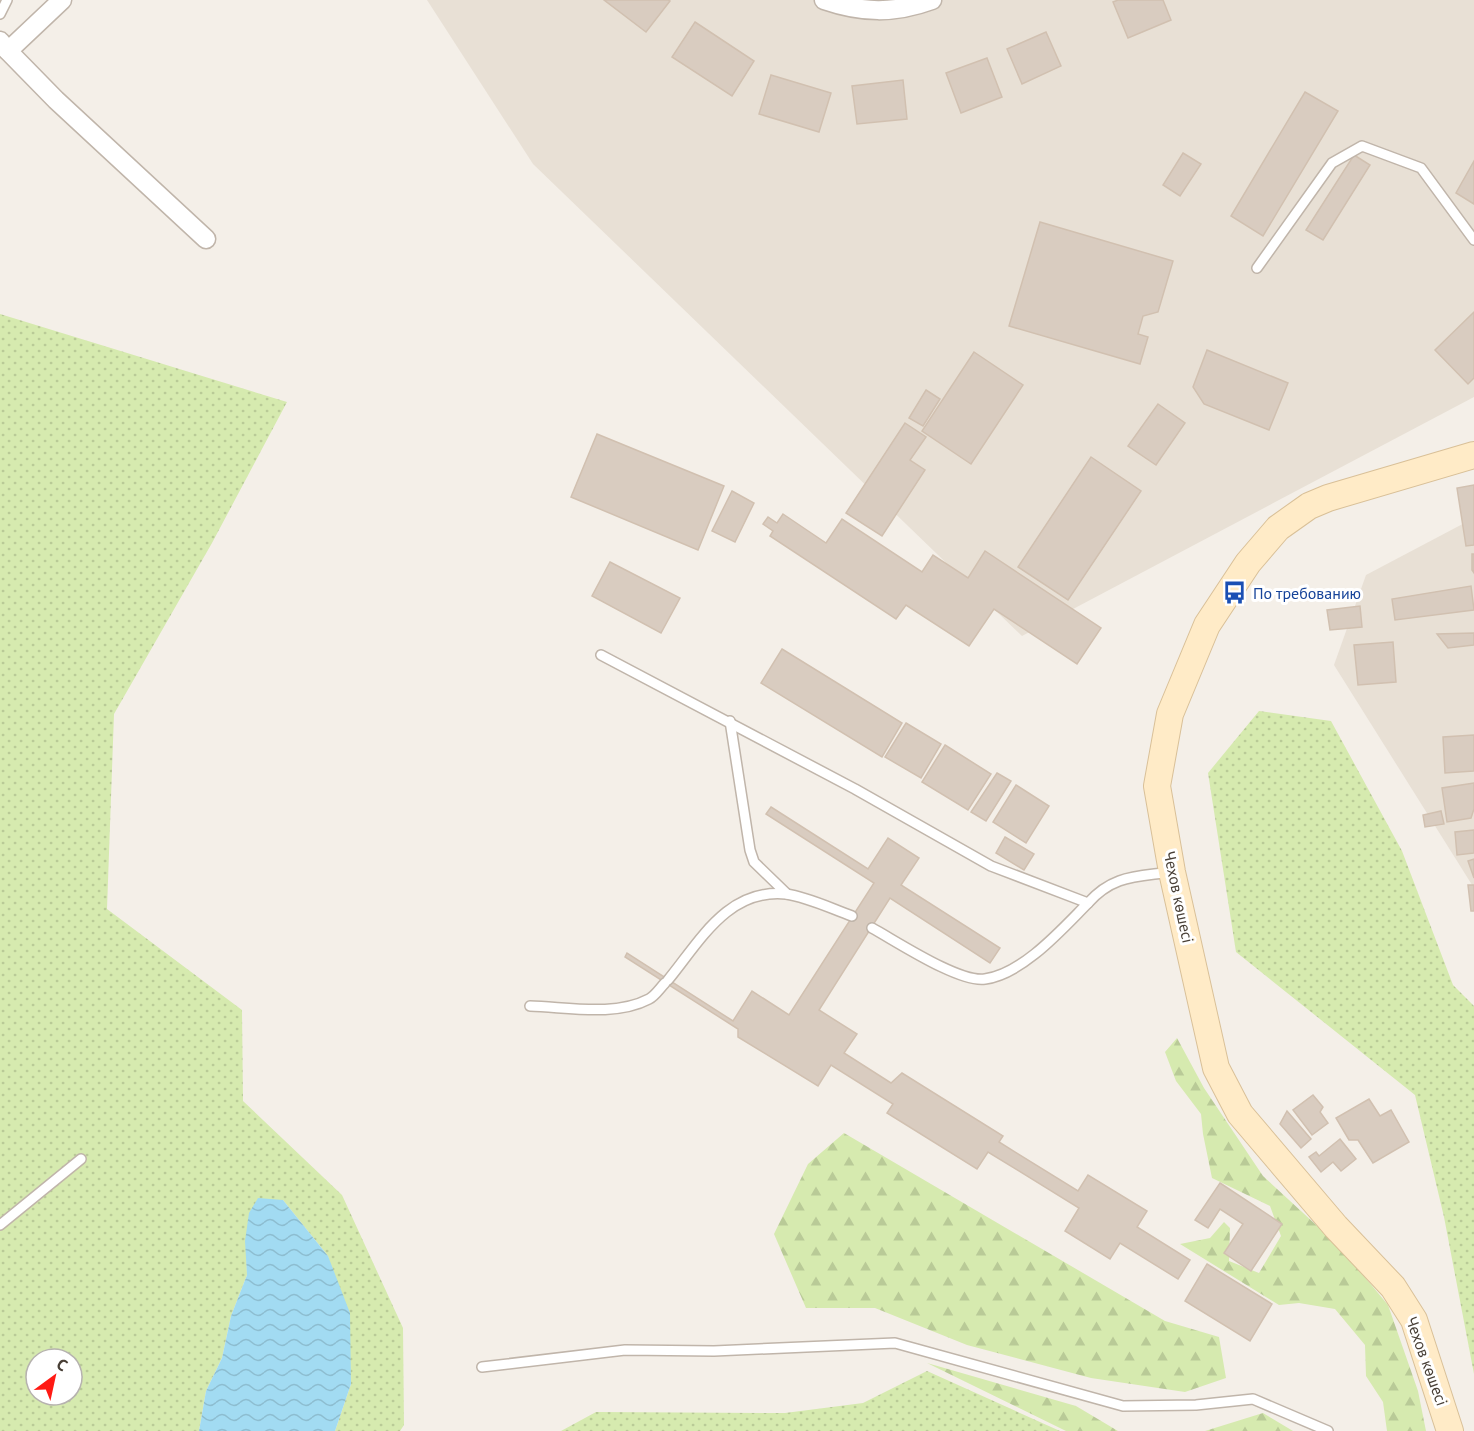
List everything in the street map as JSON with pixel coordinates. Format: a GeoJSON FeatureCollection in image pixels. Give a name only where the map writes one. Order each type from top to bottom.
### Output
{"type":"FeatureCollection","features":[{"type":"Feature","properties":{"kind":"main road","name":"Чехов көшесі"},"geometry":{"type":"LineString","coordinates":[[1450,1431],[1418,1331],[1393,1287],[1336,1227],[1240,1114],[1216,1068],[1172,872],[1157,786],[1170,714],[1207,625],[1248,563],[1278,528],[1309,506],[1474,455]]}},
{"type":"Feature","properties":{"kind":"street"},"geometry":{"type":"LineString","coordinates":[[62,0],[4,46],[56,100],[206,239]]}},
{"type":"Feature","properties":{"kind":"street"},"geometry":{"type":"LineString","coordinates":[[824,0],[849,9],[882,12],[932,0]]}},
{"type":"Feature","properties":{"kind":"lane"},"geometry":{"type":"LineString","coordinates":[[0,14],[7,0]]}},
{"type":"Feature","properties":{"kind":"lane"},"geometry":{"type":"LineString","coordinates":[[1257,268],[1332,163],[1362,146],[1421,168],[1474,240]]}},
{"type":"Feature","properties":{"kind":"lane"},"geometry":{"type":"LineString","coordinates":[[601,654],[730,721],[991,866],[1088,903]]}},
{"type":"Feature","properties":{"kind":"lane"},"geometry":{"type":"LineString","coordinates":[[730,721],[750,850],[754,862],[787,894]]}},
{"type":"Feature","properties":{"kind":"lane"},"geometry":{"type":"LineString","coordinates":[[872,928],[954,972],[968,978],[985,979],[1027,960],[1102,887],[1117,880],[1172,872]]}},
{"type":"Feature","properties":{"kind":"lane"},"geometry":{"type":"LineString","coordinates":[[530,1006],[612,1009],[633,1006],[652,998],[713,923],[732,906],[760,895],[787,894],[852,916]]}},
{"type":"Feature","properties":{"kind":"lane"},"geometry":{"type":"LineString","coordinates":[[0,1225],[81,1159]]}},
{"type":"Feature","properties":{"kind":"lane"},"geometry":{"type":"LineString","coordinates":[[482,1367],[625,1350],[714,1351],[895,1343],[1124,1406],[1196,1406],[1253,1398],[1328,1431]]}},
{"type":"Feature","properties":{"kind":"shaded area"},"geometry":{"type":"Polygon","coordinates":[[[427,0],[1474,0],[1474,397],[1022,636],[533,164],[427,0]]]}},
{"type":"Feature","properties":{"kind":"shaded area"},"geometry":{"type":"Polygon","coordinates":[[[1474,518],[1474,888],[1334,665],[1366,575],[1474,518]]]}},
{"type":"Feature","properties":{"kind":"green space"},"geometry":{"type":"Polygon","coordinates":[[[0,314],[287,402],[212,543],[114,714],[107,909],[242,1010],[243,1101],[342,1195],[403,1328],[404,1425],[400,1431],[335,1431],[351,1384],[328,1256],[283,1200],[246,1241],[247,1275],[231,1316],[222,1358],[206,1391],[199,1431],[0,1431],[0,314]]]}},
{"type":"Feature","properties":{"kind":"green space"},"geometry":{"type":"Polygon","coordinates":[[[1259,711],[1331,721],[1402,851],[1453,985],[1474,1006],[1474,1374],[1444,1217],[1415,1095],[1236,952],[1208,773],[1259,711]]]}},
{"type":"Feature","properties":{"kind":"green space"},"geometry":{"type":"Polygon","coordinates":[[[1177,1038],[1204,1088],[1263,1176],[1339,1246],[1388,1305],[1418,1391],[1426,1431],[1387,1431],[1383,1402],[1366,1376],[1365,1345],[1335,1309],[1299,1303],[1279,1305],[1180,1244],[1210,1238],[1224,1222],[1230,1228],[1229,1261],[1259,1273],[1281,1236],[1270,1206],[1212,1178],[1201,1114],[1176,1081],[1165,1052],[1177,1038]]]}},
{"type":"Feature","properties":{"kind":"green space"},"geometry":{"type":"Polygon","coordinates":[[[844,1133],[1165,1321],[1219,1337],[1226,1378],[1185,1392],[1091,1378],[967,1345],[875,1308],[806,1308],[774,1234],[808,1164],[844,1133]]]}},
{"type":"Feature","properties":{"kind":"green space"},"geometry":{"type":"Polygon","coordinates":[[[927,1363],[1076,1406],[1118,1431],[1066,1431],[927,1363]]]}},
{"type":"Feature","properties":{"kind":"green space"},"geometry":{"type":"Polygon","coordinates":[[[927,1371],[1060,1431],[561,1431],[596,1412],[785,1413],[863,1403],[927,1371]]]}},
{"type":"Feature","properties":{"kind":"green space"},"geometry":{"type":"Polygon","coordinates":[[[1263,1413],[1293,1431],[1205,1431],[1263,1413]]]}},
{"type":"Feature","properties":{"kind":"water"},"geometry":{"type":"Polygon","coordinates":[[[258,1198],[283,1200],[328,1256],[350,1313],[351,1384],[335,1431],[199,1431],[206,1391],[222,1358],[231,1316],[247,1275],[245,1241],[249,1213],[258,1198]]]}},
{"type":"Feature","properties":{"kind":"building"},"geometry":{"type":"Polygon","coordinates":[[[604,0],[668,0],[670,1],[646,32],[604,0]]]}},
{"type":"Feature","properties":{"kind":"building"},"geometry":{"type":"Polygon","coordinates":[[[1163,0],[1171,20],[1128,38],[1113,2],[1163,0]]]}},
{"type":"Feature","properties":{"kind":"building"},"geometry":{"type":"Polygon","coordinates":[[[695,22],[754,61],[732,96],[672,57],[695,22]]]}},
{"type":"Feature","properties":{"kind":"building"},"geometry":{"type":"Polygon","coordinates":[[[1046,32],[1061,66],[1022,84],[1007,49],[1046,32]]]}},
{"type":"Feature","properties":{"kind":"building"},"geometry":{"type":"Polygon","coordinates":[[[987,58],[1002,97],[961,113],[946,73],[987,58]]]}},
{"type":"Feature","properties":{"kind":"building"},"geometry":{"type":"Polygon","coordinates":[[[771,75],[831,93],[819,132],[759,114],[771,75]]]}},
{"type":"Feature","properties":{"kind":"building"},"geometry":{"type":"Polygon","coordinates":[[[903,80],[907,119],[857,124],[852,86],[903,80]]]}},
{"type":"Feature","properties":{"kind":"building"},"geometry":{"type":"Polygon","coordinates":[[[1305,92],[1338,111],[1263,236],[1231,216],[1305,92]]]}},
{"type":"Feature","properties":{"kind":"building"},"geometry":{"type":"Polygon","coordinates":[[[1183,153],[1201,164],[1180,196],[1163,185],[1183,153]]]}},
{"type":"Feature","properties":{"kind":"building"},"geometry":{"type":"Polygon","coordinates":[[[1354,155],[1370,165],[1323,240],[1306,230],[1354,155]]]}},
{"type":"Feature","properties":{"kind":"building"},"geometry":{"type":"Polygon","coordinates":[[[1474,161],[1474,204],[1456,193],[1474,161]]]}},
{"type":"Feature","properties":{"kind":"building"},"geometry":{"type":"Polygon","coordinates":[[[1040,222],[1173,261],[1158,312],[1143,316],[1138,334],[1148,337],[1140,364],[1009,326],[1040,222]]]}},
{"type":"Feature","properties":{"kind":"building"},"geometry":{"type":"Polygon","coordinates":[[[1474,312],[1474,378],[1468,384],[1435,350],[1474,312]]]}},
{"type":"Feature","properties":{"kind":"building"},"geometry":{"type":"Polygon","coordinates":[[[1207,350],[1288,383],[1269,430],[1204,404],[1193,387],[1207,350]]]}},
{"type":"Feature","properties":{"kind":"building"},"geometry":{"type":"Polygon","coordinates":[[[974,352],[1023,385],[971,464],[922,431],[974,352]]]}},
{"type":"Feature","properties":{"kind":"building"},"geometry":{"type":"Polygon","coordinates":[[[926,390],[940,399],[923,426],[909,418],[926,390]]]}},
{"type":"Feature","properties":{"kind":"building"},"geometry":{"type":"Polygon","coordinates":[[[1158,404],[1185,423],[1156,465],[1128,446],[1158,404]]]}},
{"type":"Feature","properties":{"kind":"building"},"geometry":{"type":"Polygon","coordinates":[[[905,423],[926,437],[910,460],[925,470],[882,536],[846,513],[905,423]]]}},
{"type":"Feature","properties":{"kind":"building"},"geometry":{"type":"Polygon","coordinates":[[[597,434],[724,486],[698,550],[571,497],[597,434]]]}},
{"type":"Feature","properties":{"kind":"building"},"geometry":{"type":"Polygon","coordinates":[[[1091,457],[1141,491],[1068,600],[1018,567],[1091,457]]]}},
{"type":"Feature","properties":{"kind":"building"},"geometry":{"type":"Polygon","coordinates":[[[1474,485],[1474,545],[1466,546],[1457,488],[1474,485]]]}},
{"type":"Feature","properties":{"kind":"building"},"geometry":{"type":"Polygon","coordinates":[[[732,491],[754,503],[735,542],[712,531],[732,491]]]}},
{"type":"Feature","properties":{"kind":"building"},"geometry":{"type":"Polygon","coordinates":[[[783,514],[826,543],[842,519],[922,572],[933,555],[968,578],[985,551],[1101,628],[1077,664],[994,609],[969,646],[906,605],[896,619],[770,536],[773,531],[763,524],[768,517],[777,523],[783,514]]]}},
{"type":"Feature","properties":{"kind":"building"},"geometry":{"type":"Polygon","coordinates":[[[1472,554],[1474,554],[1474,573],[1472,570],[1472,554]]]}},
{"type":"Feature","properties":{"kind":"building"},"geometry":{"type":"Polygon","coordinates":[[[610,562],[680,598],[661,633],[592,596],[610,562]]]}},
{"type":"Feature","properties":{"kind":"building"},"geometry":{"type":"Polygon","coordinates":[[[1471,586],[1474,610],[1395,620],[1392,599],[1471,586]]]}},
{"type":"Feature","properties":{"kind":"building"},"geometry":{"type":"Polygon","coordinates":[[[1360,606],[1362,627],[1330,630],[1327,610],[1360,606]]]}},
{"type":"Feature","properties":{"kind":"building"},"geometry":{"type":"Polygon","coordinates":[[[1474,633],[1474,645],[1448,648],[1437,634],[1474,633]]]}},
{"type":"Feature","properties":{"kind":"building"},"geometry":{"type":"Polygon","coordinates":[[[1393,642],[1396,682],[1358,685],[1354,645],[1393,642]]]}},
{"type":"Feature","properties":{"kind":"building"},"geometry":{"type":"Polygon","coordinates":[[[782,649],[902,723],[882,757],[761,683],[782,649]]]}},
{"type":"Feature","properties":{"kind":"building"},"geometry":{"type":"Polygon","coordinates":[[[906,723],[941,744],[921,778],[885,757],[906,723]]]}},
{"type":"Feature","properties":{"kind":"building"},"geometry":{"type":"Polygon","coordinates":[[[1474,735],[1474,771],[1445,773],[1443,737],[1474,735]]]}},
{"type":"Feature","properties":{"kind":"building"},"geometry":{"type":"Polygon","coordinates":[[[945,745],[991,774],[968,810],[922,782],[945,745]]]}},
{"type":"Feature","properties":{"kind":"building"},"geometry":{"type":"Polygon","coordinates":[[[997,773],[1011,781],[986,821],[971,812],[997,773]]]}},
{"type":"Feature","properties":{"kind":"building"},"geometry":{"type":"Polygon","coordinates":[[[1474,783],[1474,809],[1471,818],[1447,822],[1442,788],[1474,783]]]}},
{"type":"Feature","properties":{"kind":"building"},"geometry":{"type":"Polygon","coordinates":[[[1016,785],[1049,806],[1026,843],[993,822],[1016,785]]]}},
{"type":"Feature","properties":{"kind":"building"},"geometry":{"type":"Polygon","coordinates":[[[771,807],[868,869],[888,838],[919,858],[901,885],[1000,948],[990,963],[890,898],[819,1010],[857,1034],[844,1053],[891,1083],[902,1073],[1003,1136],[999,1142],[1078,1191],[1088,1175],[1147,1211],[1137,1227],[1190,1260],[1178,1279],[1120,1243],[1110,1259],[1065,1231],[1079,1208],[988,1152],[977,1169],[887,1113],[893,1104],[831,1065],[818,1086],[738,1037],[738,1029],[625,957],[627,953],[733,1021],[752,991],[789,1015],[874,883],[766,814],[771,807]]]}},
{"type":"Feature","properties":{"kind":"building"},"geometry":{"type":"Polygon","coordinates":[[[1441,811],[1444,824],[1425,827],[1423,815],[1441,811]]]}},
{"type":"Feature","properties":{"kind":"building"},"geometry":{"type":"Polygon","coordinates":[[[1474,830],[1474,853],[1457,855],[1455,832],[1474,830]]]}},
{"type":"Feature","properties":{"kind":"building"},"geometry":{"type":"Polygon","coordinates":[[[1005,837],[1034,854],[1024,870],[996,853],[1005,837]]]}},
{"type":"Feature","properties":{"kind":"building"},"geometry":{"type":"Polygon","coordinates":[[[1474,859],[1474,878],[1468,861],[1474,859]]]}},
{"type":"Feature","properties":{"kind":"building"},"geometry":{"type":"Polygon","coordinates":[[[1468,885],[1474,885],[1474,911],[1471,911],[1468,885]]]}},
{"type":"Feature","properties":{"kind":"building"},"geometry":{"type":"Polygon","coordinates":[[[1313,1095],[1323,1107],[1320,1112],[1328,1123],[1312,1135],[1293,1110],[1313,1095]]]}},
{"type":"Feature","properties":{"kind":"building"},"geometry":{"type":"Polygon","coordinates":[[[1369,1099],[1380,1116],[1391,1110],[1409,1142],[1373,1163],[1358,1140],[1349,1140],[1336,1118],[1369,1099]]]}},
{"type":"Feature","properties":{"kind":"building"},"geometry":{"type":"Polygon","coordinates":[[[1287,1111],[1311,1139],[1301,1148],[1280,1124],[1287,1111]]]}},
{"type":"Feature","properties":{"kind":"building"},"geometry":{"type":"Polygon","coordinates":[[[1340,1139],[1356,1159],[1341,1171],[1333,1162],[1321,1172],[1309,1157],[1316,1152],[1319,1156],[1340,1139]]]}},
{"type":"Feature","properties":{"kind":"building"},"geometry":{"type":"Polygon","coordinates":[[[1220,1183],[1282,1224],[1251,1271],[1224,1253],[1243,1224],[1220,1209],[1208,1228],[1195,1220],[1220,1183]]]}},
{"type":"Feature","properties":{"kind":"building"},"geometry":{"type":"Polygon","coordinates":[[[1207,1264],[1272,1304],[1250,1341],[1185,1301],[1207,1264]]]}},
{"type":"Feature","properties":{"kind":"place","name":"По требованию"},"geometry":{"type":"Point","coordinates":[1235,593]}}]}
